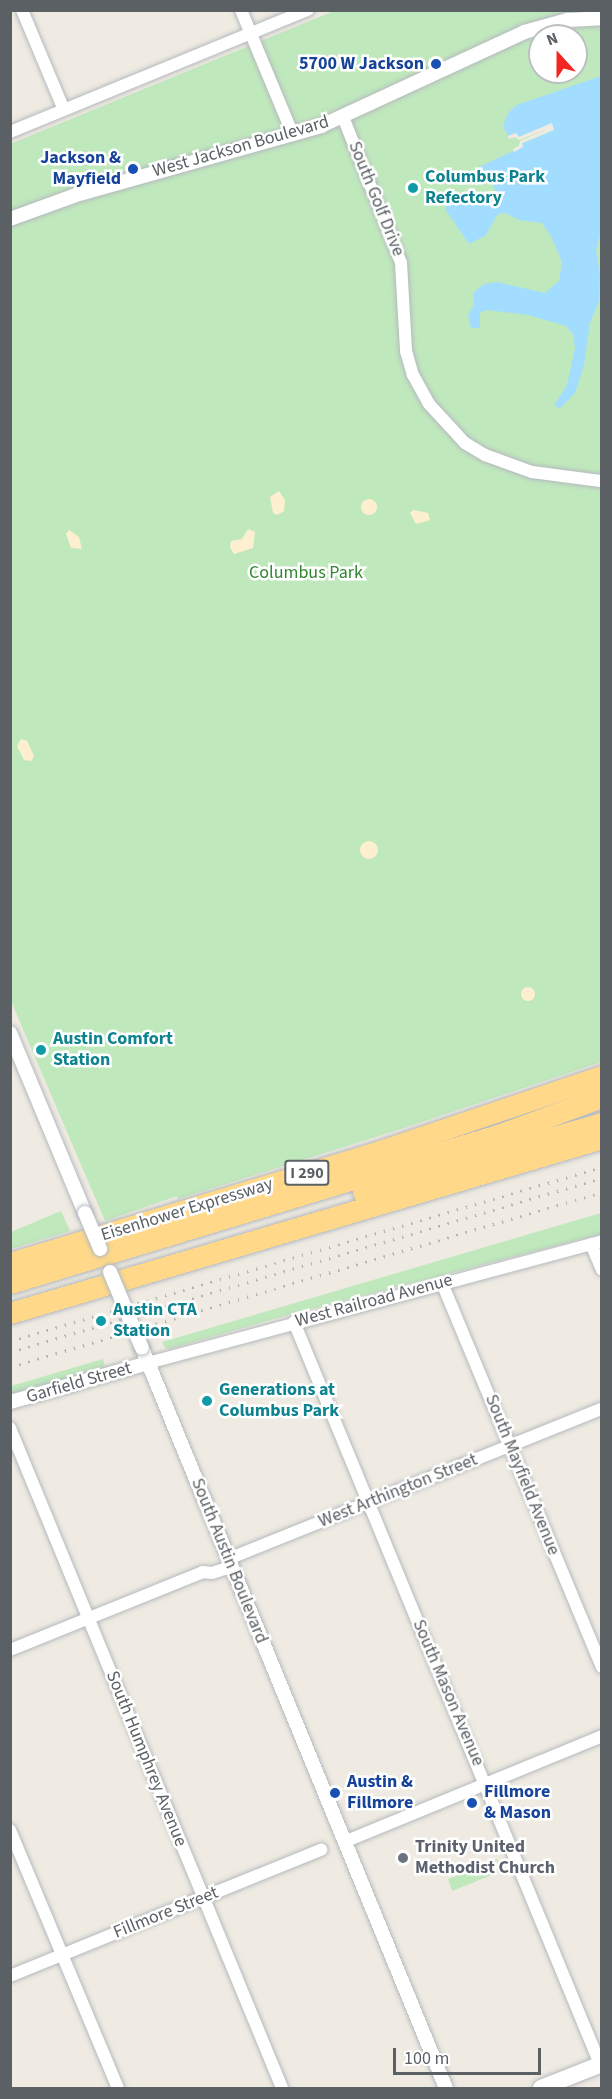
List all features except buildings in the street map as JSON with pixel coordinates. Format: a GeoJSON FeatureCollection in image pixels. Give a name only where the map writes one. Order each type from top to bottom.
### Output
{"type":"FeatureCollection","features":[{"type":"Feature","properties":{"kind":"highway","name":"Eisenhower Expressway"},"geometry":{"type":"LineString","coordinates":[[10,1263],[363,1156],[602,1077]]}},
{"type":"Feature","properties":{"kind":"highway"},"geometry":{"type":"LineString","coordinates":[[10,1294],[105,1261],[498,1136],[602,1097]]}},
{"type":"Feature","properties":{"kind":"highway"},"geometry":{"type":"LineString","coordinates":[[10,1282],[105,1261],[602,1123]]}},
{"type":"Feature","properties":{"kind":"highway"},"geometry":{"type":"LineString","coordinates":[[10,1313],[602,1138]]}},
{"type":"Feature","properties":{"kind":"main road"},"geometry":{"type":"LineString","coordinates":[[541,2088],[601,2064]]}},
{"type":"Feature","properties":{"kind":"street"},"geometry":{"type":"LineString","coordinates":[[22,10],[64,110]]}},
{"type":"Feature","properties":{"kind":"street"},"geometry":{"type":"LineString","coordinates":[[241,10],[293,135]]}},
{"type":"Feature","properties":{"kind":"street"},"geometry":{"type":"LineString","coordinates":[[10,132],[308,10]]}},
{"type":"Feature","properties":{"kind":"street","name":"West Jackson Boulevard"},"geometry":{"type":"LineString","coordinates":[[10,219],[76,195],[293,135],[344,117],[524,32],[568,20],[602,18]]}},
{"type":"Feature","properties":{"kind":"street","name":"South Golf Drive"},"geometry":{"type":"LineString","coordinates":[[344,117],[401,263],[406,351],[413,375],[429,404],[465,443],[493,459],[553,477],[600,481]]}},
{"type":"Feature","properties":{"kind":"street","name":"South Austin Boulevard"},"geometry":{"type":"LineString","coordinates":[[10,1033],[446,2088]]}},
{"type":"Feature","properties":{"kind":"street"},"geometry":{"type":"LineString","coordinates":[[596,1243],[602,1270]]}},
{"type":"Feature","properties":{"kind":"street","name":"West Railroad Avenue"},"geometry":{"type":"LineString","coordinates":[[148,1363],[294,1322],[596,1243]]}},
{"type":"Feature","properties":{"kind":"street","name":"South Mayfield Avenue"},"geometry":{"type":"LineString","coordinates":[[442,1283],[602,1667]]}},
{"type":"Feature","properties":{"kind":"street","name":"South Mason Avenue"},"geometry":{"type":"LineString","coordinates":[[294,1322],[601,2064]]}},
{"type":"Feature","properties":{"kind":"street","name":"Garfield Street"},"geometry":{"type":"LineString","coordinates":[[10,1402],[148,1363]]}},
{"type":"Feature","properties":{"kind":"street","name":"West Arthington Street"},"geometry":{"type":"LineString","coordinates":[[10,1650],[203,1572],[212,1573],[230,1563],[369,1503],[602,1409]]}},
{"type":"Feature","properties":{"kind":"street","name":"South Humphrey Avenue"},"geometry":{"type":"LineString","coordinates":[[10,1428],[282,2088]]}},
{"type":"Feature","properties":{"kind":"street"},"geometry":{"type":"LineString","coordinates":[[344,1842],[602,1736]]}},
{"type":"Feature","properties":{"kind":"street"},"geometry":{"type":"LineString","coordinates":[[10,1830],[118,2088]]}},
{"type":"Feature","properties":{"kind":"street","name":"Fillmore Street"},"geometry":{"type":"LineString","coordinates":[[10,1976],[321,1850]]}},
{"type":"Feature","properties":{"kind":"green space","name":"Columbus Park"},"geometry":{"type":"Polygon","coordinates":[[[334,11],[601,11],[601,1062],[401,1129],[178,1199],[177,1196],[105,1221],[11,1001],[10,144],[334,11]]]}},
{"type":"Feature","properties":{"kind":"green space"},"geometry":{"type":"Polygon","coordinates":[[[61,1211],[70,1231],[11,1249],[11,1232],[61,1211]]]}},
{"type":"Feature","properties":{"kind":"green space"},"geometry":{"type":"Polygon","coordinates":[[[601,1213],[601,1234],[274,1319],[169,1349],[165,1348],[162,1342],[601,1213]]]}},
{"type":"Feature","properties":{"kind":"green space"},"geometry":{"type":"Polygon","coordinates":[[[103,1359],[105,1368],[11,1394],[11,1386],[103,1359]]]}},
{"type":"Feature","properties":{"kind":"green space"},"geometry":{"type":"Polygon","coordinates":[[[497,1859],[502,1871],[452,1891],[448,1879],[497,1859]]]}},
{"type":"Feature","properties":{"kind":"sand"},"geometry":{"type":"Polygon","coordinates":[[[279,491],[285,500],[284,511],[277,515],[273,513],[270,497],[279,491]]]}},
{"type":"Feature","properties":{"kind":"sand"},"geometry":{"type":"Polygon","coordinates":[[[366,499],[372,499],[377,507],[375,513],[366,515],[361,510],[361,504],[366,499]]]}},
{"type":"Feature","properties":{"kind":"sand"},"geometry":{"type":"Polygon","coordinates":[[[413,510],[428,513],[430,520],[416,524],[410,513],[413,510]]]}},
{"type":"Feature","properties":{"kind":"sand"},"geometry":{"type":"Polygon","coordinates":[[[248,529],[255,532],[253,548],[234,554],[230,547],[231,541],[242,539],[248,529]]]}},
{"type":"Feature","properties":{"kind":"sand"},"geometry":{"type":"Polygon","coordinates":[[[69,530],[79,537],[82,549],[71,548],[66,534],[69,530]]]}},
{"type":"Feature","properties":{"kind":"sand"},"geometry":{"type":"Polygon","coordinates":[[[21,739],[27,741],[34,756],[31,761],[24,760],[17,746],[21,739]]]}},
{"type":"Feature","properties":{"kind":"sand"},"geometry":{"type":"Polygon","coordinates":[[[369,841],[375,844],[378,850],[375,856],[369,859],[363,856],[360,850],[363,844],[369,841]]]}},
{"type":"Feature","properties":{"kind":"sand"},"geometry":{"type":"Polygon","coordinates":[[[525,987],[531,987],[535,994],[531,1001],[525,1001],[521,997],[521,991],[525,987]]]}},
{"type":"Feature","properties":{"kind":"water"},"geometry":{"type":"Polygon","coordinates":[[[601,76],[602,227],[596,250],[600,275],[599,301],[590,323],[584,365],[575,393],[560,408],[554,406],[567,385],[575,348],[573,334],[566,326],[528,315],[486,310],[480,313],[480,328],[471,328],[468,316],[474,304],[473,293],[484,284],[497,282],[545,293],[559,281],[562,262],[552,238],[542,223],[519,220],[505,213],[498,214],[485,236],[469,244],[445,209],[450,199],[461,197],[493,200],[497,196],[489,175],[479,167],[522,147],[521,144],[554,130],[551,124],[518,137],[516,133],[508,136],[503,126],[508,113],[517,105],[578,84],[588,84],[588,80],[601,76]]]}},
{"type":"Feature","properties":{"kind":"pier"},"geometry":{"type":"Polygon","coordinates":[[[552,123],[554,130],[522,143],[523,147],[514,152],[513,149],[519,146],[520,141],[550,128],[519,140],[515,137],[509,139],[508,136],[516,133],[519,137],[552,123]]]}},
{"type":"Feature","properties":{"kind":"railway"},"geometry":{"type":"LineString","coordinates":[[10,1341],[602,1167]]}},
{"type":"Feature","properties":{"kind":"railway"},"geometry":{"type":"LineString","coordinates":[[10,1352],[602,1178]]}},
{"type":"Feature","properties":{"kind":"railway"},"geometry":{"type":"LineString","coordinates":[[10,1367],[602,1192]]}},
{"type":"Feature","properties":{"kind":"place","name":"5700 W Jackson"},"geometry":{"type":"Point","coordinates":[436,64]}},
{"type":"Feature","properties":{"kind":"place","name":"Jackson & Mayfield"},"geometry":{"type":"Point","coordinates":[133,169]}},
{"type":"Feature","properties":{"kind":"place","name":"Columbus Park Refectory"},"geometry":{"type":"Point","coordinates":[413,188]}},
{"type":"Feature","properties":{"kind":"place","name":"Austin Comfort Station"},"geometry":{"type":"Point","coordinates":[41,1050]}},
{"type":"Feature","properties":{"kind":"place","name":"Austin CTA Station"},"geometry":{"type":"Point","coordinates":[101,1321]}},
{"type":"Feature","properties":{"kind":"place","name":"Generations at Columbus Park"},"geometry":{"type":"Point","coordinates":[207,1401]}},
{"type":"Feature","properties":{"kind":"place","name":"Austin & Fillmore"},"geometry":{"type":"Point","coordinates":[335,1793]}},
{"type":"Feature","properties":{"kind":"place","name":"Fillmore & Mason"},"geometry":{"type":"Point","coordinates":[472,1803]}},
{"type":"Feature","properties":{"kind":"place","name":"Trinity United Methodist Church"},"geometry":{"type":"Point","coordinates":[403,1858]}}]}
